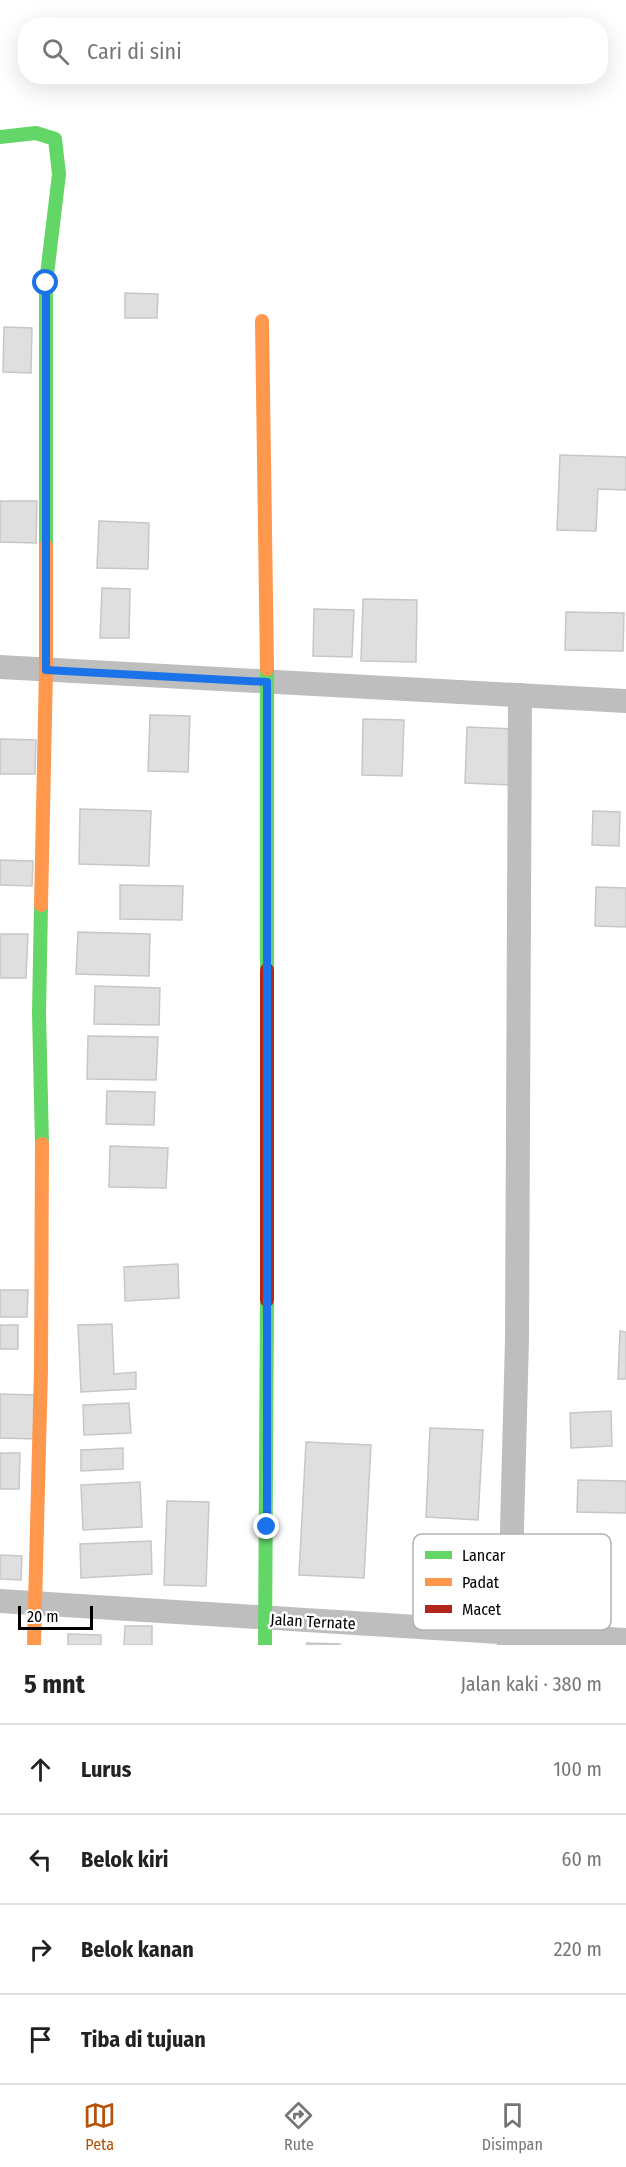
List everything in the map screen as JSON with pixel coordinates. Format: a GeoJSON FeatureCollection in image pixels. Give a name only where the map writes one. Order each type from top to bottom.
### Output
{"type":"FeatureCollection","features":[{"type":"Feature","properties":{"kind":"street"},"geometry":{"type":"LineString","coordinates":[[0,137],[42,133],[52,136],[56,139],[59,174],[46,283],[46,670],[39,1014],[42,1148],[34,1645]]}},
{"type":"Feature","properties":{"kind":"street"},"geometry":{"type":"LineString","coordinates":[[262,321],[267,682],[266,1645]]}},
{"type":"Feature","properties":{"kind":"street"},"geometry":{"type":"LineString","coordinates":[[0,667],[626,701]]}},
{"type":"Feature","properties":{"kind":"street"},"geometry":{"type":"LineString","coordinates":[[512,1534],[517,1339],[520,695]]}},
{"type":"Feature","properties":{"kind":"street","name":"Jalan Ternate"},"geometry":{"type":"LineString","coordinates":[[0,1601],[265,1618],[509,1639],[626,1640]]}},
{"type":"Feature","properties":{"kind":"building"},"geometry":{"type":"Polygon","coordinates":[[[125,293],[158,294],[157,318],[125,318],[125,293]]]}},
{"type":"Feature","properties":{"kind":"building"},"geometry":{"type":"Polygon","coordinates":[[[4,327],[32,328],[31,373],[3,372],[4,327]]]}},
{"type":"Feature","properties":{"kind":"building"},"geometry":{"type":"Polygon","coordinates":[[[560,455],[626,457],[626,490],[598,489],[596,531],[557,530],[560,455]]]}},
{"type":"Feature","properties":{"kind":"building"},"geometry":{"type":"Polygon","coordinates":[[[0,501],[37,501],[36,543],[0,542],[0,501]]]}},
{"type":"Feature","properties":{"kind":"building"},"geometry":{"type":"Polygon","coordinates":[[[99,521],[149,523],[148,569],[97,568],[99,521]]]}},
{"type":"Feature","properties":{"kind":"building"},"geometry":{"type":"Polygon","coordinates":[[[102,588],[130,589],[129,638],[100,638],[102,588]]]}},
{"type":"Feature","properties":{"kind":"building"},"geometry":{"type":"Polygon","coordinates":[[[363,599],[417,600],[416,662],[361,661],[363,599]]]}},
{"type":"Feature","properties":{"kind":"building"},"geometry":{"type":"Polygon","coordinates":[[[314,609],[354,610],[352,657],[313,656],[314,609]]]}},
{"type":"Feature","properties":{"kind":"building"},"geometry":{"type":"Polygon","coordinates":[[[566,612],[624,613],[623,651],[565,650],[566,612]]]}},
{"type":"Feature","properties":{"kind":"building"},"geometry":{"type":"Polygon","coordinates":[[[150,715],[190,716],[188,772],[148,771],[150,715]]]}},
{"type":"Feature","properties":{"kind":"building"},"geometry":{"type":"Polygon","coordinates":[[[363,719],[404,720],[402,776],[362,775],[363,719]]]}},
{"type":"Feature","properties":{"kind":"building"},"geometry":{"type":"Polygon","coordinates":[[[467,727],[513,729],[511,785],[465,783],[467,727]]]}},
{"type":"Feature","properties":{"kind":"building"},"geometry":{"type":"Polygon","coordinates":[[[0,739],[36,740],[35,774],[0,774],[0,739]]]}},
{"type":"Feature","properties":{"kind":"building"},"geometry":{"type":"Polygon","coordinates":[[[80,809],[151,811],[149,866],[79,864],[80,809]]]}},
{"type":"Feature","properties":{"kind":"building"},"geometry":{"type":"Polygon","coordinates":[[[593,811],[620,812],[619,846],[592,845],[593,811]]]}},
{"type":"Feature","properties":{"kind":"building"},"geometry":{"type":"Polygon","coordinates":[[[0,860],[33,861],[32,886],[0,885],[0,860]]]}},
{"type":"Feature","properties":{"kind":"building"},"geometry":{"type":"Polygon","coordinates":[[[120,885],[183,886],[182,920],[120,919],[120,885]]]}},
{"type":"Feature","properties":{"kind":"building"},"geometry":{"type":"Polygon","coordinates":[[[596,887],[626,888],[626,927],[595,926],[596,887]]]}},
{"type":"Feature","properties":{"kind":"building"},"geometry":{"type":"Polygon","coordinates":[[[78,932],[150,934],[149,976],[76,974],[78,932]]]}},
{"type":"Feature","properties":{"kind":"building"},"geometry":{"type":"Polygon","coordinates":[[[0,934],[28,934],[26,978],[0,978],[0,934]]]}},
{"type":"Feature","properties":{"kind":"building"},"geometry":{"type":"Polygon","coordinates":[[[95,986],[160,988],[159,1025],[94,1024],[95,986]]]}},
{"type":"Feature","properties":{"kind":"building"},"geometry":{"type":"Polygon","coordinates":[[[88,1036],[158,1037],[156,1080],[87,1079],[88,1036]]]}},
{"type":"Feature","properties":{"kind":"building"},"geometry":{"type":"Polygon","coordinates":[[[107,1091],[155,1092],[154,1125],[106,1124],[107,1091]]]}},
{"type":"Feature","properties":{"kind":"building"},"geometry":{"type":"Polygon","coordinates":[[[110,1146],[168,1148],[166,1188],[109,1187],[110,1146]]]}},
{"type":"Feature","properties":{"kind":"building"},"geometry":{"type":"Polygon","coordinates":[[[178,1264],[179,1298],[125,1301],[124,1267],[178,1264]]]}},
{"type":"Feature","properties":{"kind":"building"},"geometry":{"type":"Polygon","coordinates":[[[0,1290],[28,1290],[27,1317],[0,1317],[0,1290]]]}},
{"type":"Feature","properties":{"kind":"building"},"geometry":{"type":"Polygon","coordinates":[[[112,1324],[114,1374],[136,1372],[136,1389],[81,1392],[78,1325],[112,1324]]]}},
{"type":"Feature","properties":{"kind":"building"},"geometry":{"type":"Polygon","coordinates":[[[0,1325],[18,1325],[18,1349],[0,1349],[0,1325]]]}},
{"type":"Feature","properties":{"kind":"building"},"geometry":{"type":"Polygon","coordinates":[[[620,1331],[626,1332],[626,1379],[618,1379],[620,1331]]]}},
{"type":"Feature","properties":{"kind":"building"},"geometry":{"type":"Polygon","coordinates":[[[0,1394],[37,1395],[36,1439],[0,1438],[0,1394]]]}},
{"type":"Feature","properties":{"kind":"building"},"geometry":{"type":"Polygon","coordinates":[[[129,1403],[131,1433],[84,1435],[83,1405],[129,1403]]]}},
{"type":"Feature","properties":{"kind":"building"},"geometry":{"type":"Polygon","coordinates":[[[611,1411],[612,1446],[571,1448],[570,1413],[611,1411]]]}},
{"type":"Feature","properties":{"kind":"building"},"geometry":{"type":"Polygon","coordinates":[[[430,1428],[483,1430],[478,1520],[426,1517],[430,1428]]]}},
{"type":"Feature","properties":{"kind":"building"},"geometry":{"type":"Polygon","coordinates":[[[306,1442],[371,1445],[364,1578],[299,1575],[306,1442]]]}},
{"type":"Feature","properties":{"kind":"building"},"geometry":{"type":"Polygon","coordinates":[[[123,1448],[123,1469],[81,1471],[81,1450],[123,1448]]]}},
{"type":"Feature","properties":{"kind":"building"},"geometry":{"type":"Polygon","coordinates":[[[0,1453],[20,1453],[19,1489],[0,1489],[0,1453]]]}},
{"type":"Feature","properties":{"kind":"building"},"geometry":{"type":"Polygon","coordinates":[[[578,1480],[626,1481],[626,1513],[577,1512],[578,1480]]]}},
{"type":"Feature","properties":{"kind":"building"},"geometry":{"type":"Polygon","coordinates":[[[140,1482],[142,1527],[83,1530],[81,1485],[140,1482]]]}},
{"type":"Feature","properties":{"kind":"building"},"geometry":{"type":"Polygon","coordinates":[[[167,1501],[209,1502],[206,1586],[164,1585],[167,1501]]]}},
{"type":"Feature","properties":{"kind":"building"},"geometry":{"type":"Polygon","coordinates":[[[151,1541],[152,1574],[81,1578],[80,1544],[151,1541]]]}},
{"type":"Feature","properties":{"kind":"building"},"geometry":{"type":"Polygon","coordinates":[[[0,1555],[22,1556],[21,1580],[0,1579],[0,1555]]]}},
{"type":"Feature","properties":{"kind":"building"},"geometry":{"type":"Polygon","coordinates":[[[125,1626],[152,1626],[152,1645],[124,1645],[125,1626]]]}},
{"type":"Feature","properties":{"kind":"building"},"geometry":{"type":"Polygon","coordinates":[[[68,1634],[101,1635],[101,1645],[68,1645],[68,1634]]]}},
{"type":"Feature","properties":{"kind":"building"},"geometry":{"type":"Polygon","coordinates":[[[307,1643],[340,1644],[306,1645],[307,1643]]]}},
{"type":"Feature","properties":{"kind":"traffic: fast"},"geometry":{"type":"LineString","coordinates":[[0,137],[36,133],[55,139],[59,174],[46,283],[46,546]]}},
{"type":"Feature","properties":{"kind":"traffic: fast"},"geometry":{"type":"LineString","coordinates":[[267,669],[267,970]]}},
{"type":"Feature","properties":{"kind":"traffic: fast"},"geometry":{"type":"LineString","coordinates":[[41,905],[39,1013],[42,1144]]}},
{"type":"Feature","properties":{"kind":"traffic: fast"},"geometry":{"type":"LineString","coordinates":[[265,1645],[267,1300]]}},
{"type":"Feature","properties":{"kind":"traffic: slow"},"geometry":{"type":"LineString","coordinates":[[262,321],[267,669]]}},
{"type":"Feature","properties":{"kind":"traffic: slow"},"geometry":{"type":"LineString","coordinates":[[41,905],[46,546]]}},
{"type":"Feature","properties":{"kind":"traffic: slow"},"geometry":{"type":"LineString","coordinates":[[34,1645],[41,1369],[42,1144]]}},
{"type":"Feature","properties":{"kind":"traffic: jam"},"geometry":{"type":"LineString","coordinates":[[267,970],[267,1300]]}},
{"type":"Feature","properties":{"kind":"route"},"geometry":{"type":"LineString","coordinates":[[46,283],[46,670],[267,682],[267,1527]]}}]}
